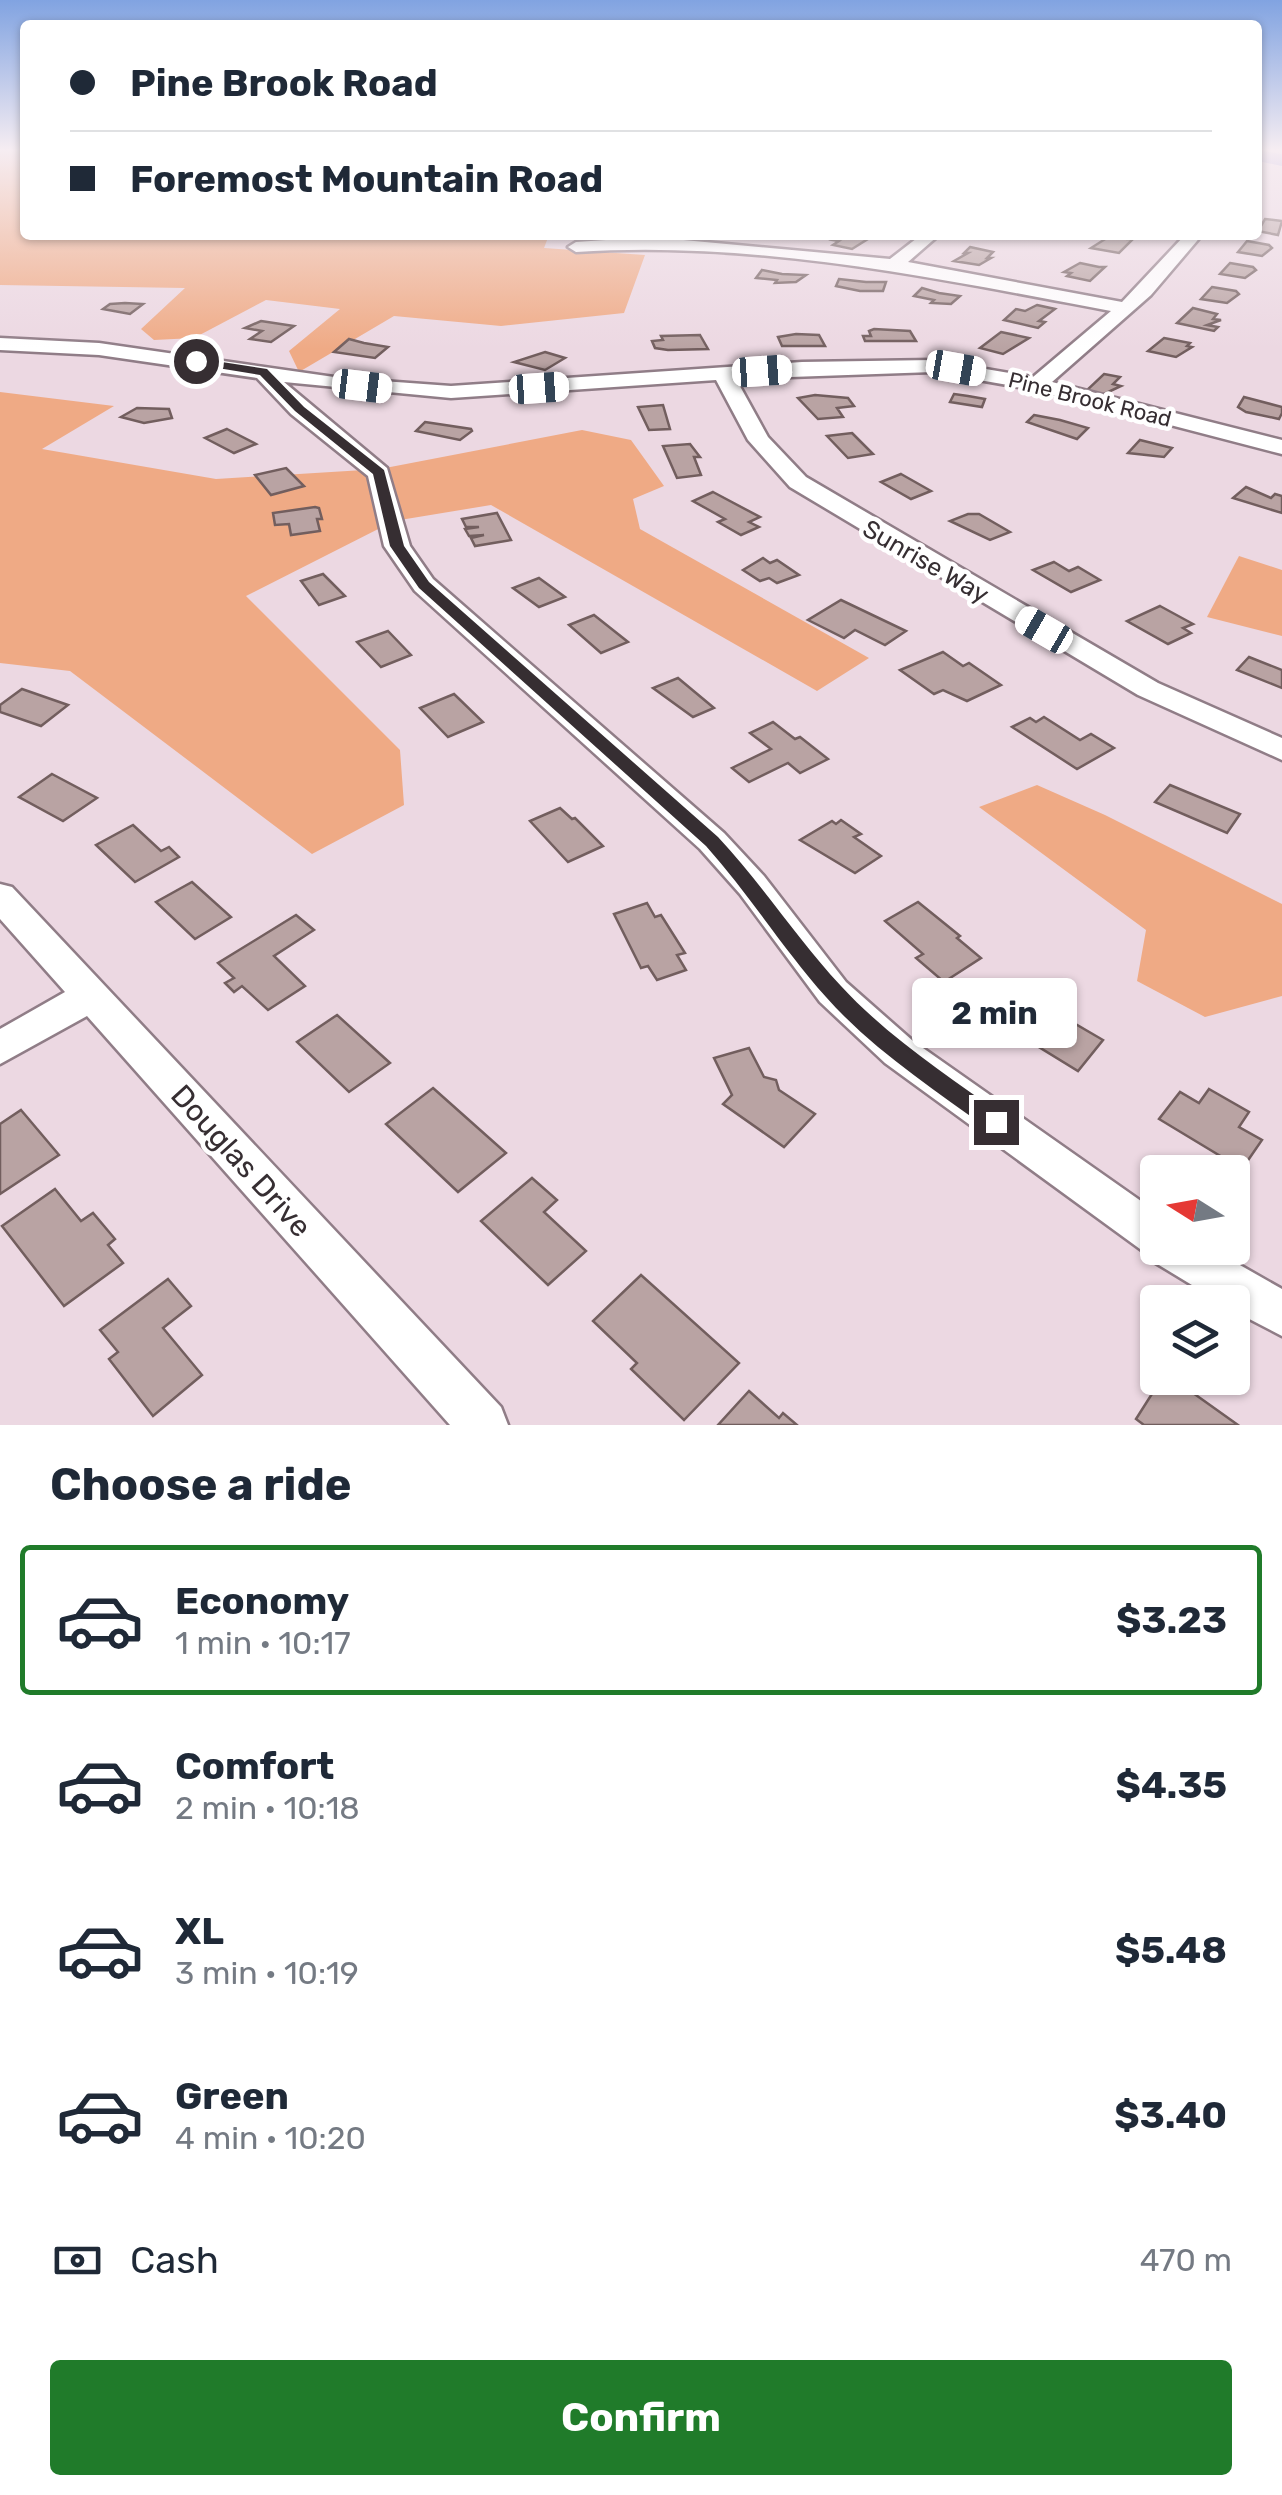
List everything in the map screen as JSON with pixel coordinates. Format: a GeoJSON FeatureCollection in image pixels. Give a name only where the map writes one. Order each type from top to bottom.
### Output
{"type":"FeatureCollection","features":[{"type":"Feature","properties":{"kind":"street"},"geometry":{"type":"LineString","coordinates":[[894,264],[925,240]]}},
{"type":"Feature","properties":{"kind":"street"},"geometry":{"type":"LineString","coordinates":[[1037,384],[1126,308],[1189,240]]}},
{"type":"Feature","properties":{"kind":"street"},"geometry":{"type":"LineString","coordinates":[[576,247],[651,242],[894,264],[1126,308]]}},
{"type":"Feature","properties":{"kind":"street","name":"Pine Brook Road"},"geometry":{"type":"LineString","coordinates":[[0,344],[115,350],[370,388],[451,392],[911,365],[956,368],[1037,384],[1282,447]]}},
{"type":"Feature","properties":{"kind":"street"},"geometry":{"type":"LineString","coordinates":[[263,372],[300,409],[379,473],[397,546],[424,585],[712,841],[752,885],[833,992],[899,1052],[1140,1226]]}},
{"type":"Feature","properties":{"kind":"street","name":"Sunrise Way"},"geometry":{"type":"LineString","coordinates":[[722,374],[759,440],[798,482],[1130,680],[1282,750]]}},
{"type":"Feature","properties":{"kind":"street","name":"Douglas Drive"},"geometry":{"type":"LineString","coordinates":[[0,896],[483,1425]]}},
{"type":"Feature","properties":{"kind":"street"},"geometry":{"type":"LineString","coordinates":[[0,1048],[92,995]]}},
{"type":"Feature","properties":{"kind":"street"},"geometry":{"type":"LineString","coordinates":[[1199,1265],[1282,1314]]}},
{"type":"Feature","properties":{"kind":"shaded area"},"geometry":{"type":"Polygon","coordinates":[[[0,216],[20,216],[20,240],[547,240],[544,248],[645,255],[624,313],[501,326],[394,316],[299,372],[289,351],[340,309],[266,300],[194,338],[154,340],[141,329],[185,288],[0,285],[0,216]]]}},
{"type":"Feature","properties":{"kind":"shaded area"},"geometry":{"type":"Polygon","coordinates":[[[0,392],[114,406],[42,449],[216,479],[380,469],[582,430],[631,440],[664,486],[633,499],[640,529],[869,658],[817,691],[491,505],[394,521],[246,596],[400,750],[404,805],[312,854],[70,671],[0,663],[0,392]]]}},
{"type":"Feature","properties":{"kind":"shaded area"},"geometry":{"type":"Polygon","coordinates":[[[1239,556],[1282,570],[1282,636],[1207,617],[1239,556]]]}},
{"type":"Feature","properties":{"kind":"shaded area"},"geometry":{"type":"Polygon","coordinates":[[[1037,785],[1282,904],[1282,996],[1205,1017],[1137,981],[1146,930],[979,807],[1037,785]]]}},
{"type":"Feature","properties":{"kind":"building"},"geometry":{"type":"Polygon","coordinates":[[[1265,219],[1282,221],[1278,235],[1262,232],[1265,219]]]}},
{"type":"Feature","properties":{"kind":"building"},"geometry":{"type":"Polygon","coordinates":[[[833,240],[866,240],[852,249],[833,245],[839,241],[833,240]]]}},
{"type":"Feature","properties":{"kind":"building"},"geometry":{"type":"Polygon","coordinates":[[[1104,240],[1132,240],[1119,253],[1091,248],[1104,240]]]}},
{"type":"Feature","properties":{"kind":"building"},"geometry":{"type":"Polygon","coordinates":[[[1247,241],[1272,248],[1262,256],[1238,252],[1247,241]]]}},
{"type":"Feature","properties":{"kind":"building"},"geometry":{"type":"Polygon","coordinates":[[[970,247],[993,252],[987,258],[991,258],[979,265],[954,261],[968,253],[964,253],[970,247]]]}},
{"type":"Feature","properties":{"kind":"building"},"geometry":{"type":"Polygon","coordinates":[[[1080,263],[1105,267],[1090,281],[1067,276],[1071,273],[1064,272],[1080,263]]]}},
{"type":"Feature","properties":{"kind":"building"},"geometry":{"type":"Polygon","coordinates":[[[1230,263],[1256,270],[1245,278],[1220,274],[1230,263]]]}},
{"type":"Feature","properties":{"kind":"building"},"geometry":{"type":"Polygon","coordinates":[[[762,270],[806,275],[796,282],[775,283],[777,280],[756,278],[762,270]]]}},
{"type":"Feature","properties":{"kind":"building"},"geometry":{"type":"Polygon","coordinates":[[[839,279],[886,282],[883,291],[860,291],[836,286],[839,279]]]}},
{"type":"Feature","properties":{"kind":"building"},"geometry":{"type":"Polygon","coordinates":[[[1212,287],[1239,294],[1227,303],[1201,299],[1212,287]]]}},
{"type":"Feature","properties":{"kind":"building"},"geometry":{"type":"Polygon","coordinates":[[[922,288],[960,296],[951,304],[931,303],[934,300],[914,296],[922,288]]]}},
{"type":"Feature","properties":{"kind":"building"},"geometry":{"type":"Polygon","coordinates":[[[110,304],[143,304],[130,314],[103,309],[110,304]]]}},
{"type":"Feature","properties":{"kind":"building"},"geometry":{"type":"Polygon","coordinates":[[[1037,305],[1055,309],[1039,321],[1045,322],[1038,328],[1004,320],[1016,309],[1025,311],[1037,305]]]}},
{"type":"Feature","properties":{"kind":"building"},"geometry":{"type":"Polygon","coordinates":[[[1193,308],[1217,314],[1213,319],[1221,320],[1207,325],[1218,327],[1214,331],[1177,323],[1193,308]]]}},
{"type":"Feature","properties":{"kind":"building"},"geometry":{"type":"Polygon","coordinates":[[[261,321],[294,326],[271,342],[250,339],[262,331],[245,328],[261,321]]]}},
{"type":"Feature","properties":{"kind":"building"},"geometry":{"type":"Polygon","coordinates":[[[869,331],[910,331],[916,341],[865,341],[863,336],[871,336],[869,331]]]}},
{"type":"Feature","properties":{"kind":"building"},"geometry":{"type":"Polygon","coordinates":[[[1001,332],[1029,338],[1003,354],[980,348],[1001,332]]]}},
{"type":"Feature","properties":{"kind":"building"},"geometry":{"type":"Polygon","coordinates":[[[700,335],[708,349],[668,350],[655,348],[652,341],[663,340],[661,336],[700,335]]]}},
{"type":"Feature","properties":{"kind":"building"},"geometry":{"type":"Polygon","coordinates":[[[819,335],[825,346],[782,346],[778,337],[819,335]]]}},
{"type":"Feature","properties":{"kind":"building"},"geometry":{"type":"Polygon","coordinates":[[[1164,338],[1190,343],[1187,346],[1192,347],[1176,357],[1148,351],[1164,338]]]}},
{"type":"Feature","properties":{"kind":"building"},"geometry":{"type":"Polygon","coordinates":[[[349,339],[388,347],[375,358],[334,352],[349,339]]]}},
{"type":"Feature","properties":{"kind":"building"},"geometry":{"type":"Polygon","coordinates":[[[545,352],[565,358],[545,370],[514,362],[545,352]]]}},
{"type":"Feature","properties":{"kind":"building"},"geometry":{"type":"Polygon","coordinates":[[[1104,374],[1120,377],[1113,384],[1121,386],[1102,395],[1086,391],[1104,374]]]}},
{"type":"Feature","properties":{"kind":"building"},"geometry":{"type":"Polygon","coordinates":[[[954,394],[985,399],[982,407],[950,402],[954,394]]]}},
{"type":"Feature","properties":{"kind":"building"},"geometry":{"type":"Polygon","coordinates":[[[1244,397],[1282,407],[1279,419],[1238,407],[1244,397]]]}},
{"type":"Feature","properties":{"kind":"building"},"geometry":{"type":"Polygon","coordinates":[[[798,398],[848,398],[854,406],[837,408],[843,417],[818,419],[798,398]]]}},
{"type":"Feature","properties":{"kind":"building"},"geometry":{"type":"Polygon","coordinates":[[[663,405],[670,429],[649,430],[638,407],[663,405]]]}},
{"type":"Feature","properties":{"kind":"building"},"geometry":{"type":"Polygon","coordinates":[[[137,408],[169,409],[172,418],[144,423],[121,417],[137,408]]]}},
{"type":"Feature","properties":{"kind":"building"},"geometry":{"type":"Polygon","coordinates":[[[1034,415],[1088,428],[1077,439],[1027,422],[1034,415]]]}},
{"type":"Feature","properties":{"kind":"building"},"geometry":{"type":"Polygon","coordinates":[[[425,422],[472,431],[460,440],[416,431],[425,422]]]}},
{"type":"Feature","properties":{"kind":"building"},"geometry":{"type":"Polygon","coordinates":[[[227,429],[256,444],[234,453],[205,438],[227,429]]]}},
{"type":"Feature","properties":{"kind":"building"},"geometry":{"type":"Polygon","coordinates":[[[852,433],[873,454],[848,458],[827,436],[852,433]]]}},
{"type":"Feature","properties":{"kind":"building"},"geometry":{"type":"Polygon","coordinates":[[[1140,440],[1172,448],[1164,457],[1128,453],[1140,440]]]}},
{"type":"Feature","properties":{"kind":"building"},"geometry":{"type":"Polygon","coordinates":[[[690,444],[700,457],[694,457],[701,475],[677,478],[663,446],[690,444]]]}},
{"type":"Feature","properties":{"kind":"building"},"geometry":{"type":"Polygon","coordinates":[[[286,468],[304,486],[271,495],[255,475],[286,468]]]}},
{"type":"Feature","properties":{"kind":"building"},"geometry":{"type":"Polygon","coordinates":[[[901,474],[931,491],[911,499],[881,482],[901,474]]]}},
{"type":"Feature","properties":{"kind":"building"},"geometry":{"type":"Polygon","coordinates":[[[1246,487],[1271,498],[1275,494],[1282,496],[1282,513],[1233,498],[1246,487]]]}},
{"type":"Feature","properties":{"kind":"building"},"geometry":{"type":"Polygon","coordinates":[[[713,492],[760,517],[749,522],[759,527],[741,535],[718,522],[725,519],[693,501],[713,492]]]}},
{"type":"Feature","properties":{"kind":"building"},"geometry":{"type":"Polygon","coordinates":[[[315,507],[322,519],[317,519],[320,531],[291,535],[289,524],[275,525],[273,513],[315,507]]]}},
{"type":"Feature","properties":{"kind":"building"},"geometry":{"type":"Polygon","coordinates":[[[497,513],[511,540],[475,546],[471,538],[484,535],[469,536],[465,529],[479,527],[466,527],[462,519],[497,513]]]}},
{"type":"Feature","properties":{"kind":"building"},"geometry":{"type":"Polygon","coordinates":[[[979,514],[1010,532],[990,540],[950,521],[979,514]]]}},
{"type":"Feature","properties":{"kind":"building"},"geometry":{"type":"Polygon","coordinates":[[[763,558],[770,563],[777,560],[799,575],[777,583],[769,578],[760,581],[743,570],[763,558]]]}},
{"type":"Feature","properties":{"kind":"building"},"geometry":{"type":"Polygon","coordinates":[[[1054,562],[1069,571],[1078,567],[1100,580],[1071,592],[1033,570],[1054,562]]]}},
{"type":"Feature","properties":{"kind":"building"},"geometry":{"type":"Polygon","coordinates":[[[323,574],[345,596],[319,605],[301,581],[323,574]]]}},
{"type":"Feature","properties":{"kind":"building"},"geometry":{"type":"Polygon","coordinates":[[[539,578],[565,597],[539,607],[513,588],[539,578]]]}},
{"type":"Feature","properties":{"kind":"building"},"geometry":{"type":"Polygon","coordinates":[[[841,600],[906,631],[885,645],[855,630],[844,638],[808,620],[841,600]]]}},
{"type":"Feature","properties":{"kind":"building"},"geometry":{"type":"Polygon","coordinates":[[[1160,606],[1193,624],[1183,628],[1191,633],[1168,644],[1127,621],[1160,606]]]}},
{"type":"Feature","properties":{"kind":"building"},"geometry":{"type":"Polygon","coordinates":[[[594,615],[628,642],[601,653],[569,625],[594,615]]]}},
{"type":"Feature","properties":{"kind":"building"},"geometry":{"type":"Polygon","coordinates":[[[388,631],[411,655],[381,667],[357,642],[388,631]]]}},
{"type":"Feature","properties":{"kind":"building"},"geometry":{"type":"Polygon","coordinates":[[[943,652],[963,666],[969,663],[1001,685],[967,701],[943,690],[934,694],[900,670],[943,652]]]}},
{"type":"Feature","properties":{"kind":"building"},"geometry":{"type":"Polygon","coordinates":[[[1249,657],[1282,670],[1282,688],[1237,670],[1249,657]]]}},
{"type":"Feature","properties":{"kind":"building"},"geometry":{"type":"Polygon","coordinates":[[[678,678],[714,708],[693,717],[653,688],[678,678]]]}},
{"type":"Feature","properties":{"kind":"building"},"geometry":{"type":"Polygon","coordinates":[[[22,689],[68,705],[41,726],[0,712],[0,705],[22,689]]]}},
{"type":"Feature","properties":{"kind":"building"},"geometry":{"type":"Polygon","coordinates":[[[454,694],[483,722],[448,737],[420,708],[454,694]]]}},
{"type":"Feature","properties":{"kind":"building"},"geometry":{"type":"Polygon","coordinates":[[[1044,717],[1080,740],[1091,734],[1114,748],[1077,769],[1012,727],[1030,718],[1036,722],[1044,717]]]}},
{"type":"Feature","properties":{"kind":"building"},"geometry":{"type":"Polygon","coordinates":[[[773,722],[828,759],[800,773],[788,763],[749,782],[732,768],[771,749],[750,733],[773,722]]]}},
{"type":"Feature","properties":{"kind":"building"},"geometry":{"type":"Polygon","coordinates":[[[52,774],[97,798],[63,821],[19,797],[52,774]]]}},
{"type":"Feature","properties":{"kind":"building"},"geometry":{"type":"Polygon","coordinates":[[[1170,785],[1240,814],[1227,833],[1155,802],[1170,785]]]}},
{"type":"Feature","properties":{"kind":"building"},"geometry":{"type":"Polygon","coordinates":[[[560,808],[603,846],[568,862],[530,821],[560,808]]]}},
{"type":"Feature","properties":{"kind":"building"},"geometry":{"type":"Polygon","coordinates":[[[841,820],[861,834],[854,837],[881,856],[855,873],[800,840],[832,821],[836,824],[841,820]]]}},
{"type":"Feature","properties":{"kind":"building"},"geometry":{"type":"Polygon","coordinates":[[[133,825],[161,851],[169,847],[179,857],[135,882],[96,845],[133,825]]]}},
{"type":"Feature","properties":{"kind":"building"},"geometry":{"type":"Polygon","coordinates":[[[192,882],[231,917],[195,939],[156,902],[192,882]]]}},
{"type":"Feature","properties":{"kind":"building"},"geometry":{"type":"Polygon","coordinates":[[[918,902],[981,958],[944,982],[916,958],[923,954],[885,921],[918,902]]]}},
{"type":"Feature","properties":{"kind":"building"},"geometry":{"type":"Polygon","coordinates":[[[647,903],[655,917],[661,915],[685,953],[677,955],[686,970],[657,980],[648,966],[641,968],[614,914],[647,903]]]}},
{"type":"Feature","properties":{"kind":"building"},"geometry":{"type":"Polygon","coordinates":[[[296,915],[314,930],[274,956],[305,986],[268,1010],[242,986],[234,992],[225,983],[234,978],[218,963],[296,915]]]}},
{"type":"Feature","properties":{"kind":"building"},"geometry":{"type":"Polygon","coordinates":[[[1036,1001],[1103,1040],[1078,1071],[1011,1030],[1036,1001]]]}},
{"type":"Feature","properties":{"kind":"building"},"geometry":{"type":"Polygon","coordinates":[[[337,1015],[390,1063],[349,1092],[297,1042],[337,1015]]]}},
{"type":"Feature","properties":{"kind":"building"},"geometry":{"type":"Polygon","coordinates":[[[749,1048],[764,1077],[776,1080],[779,1090],[815,1114],[784,1147],[723,1104],[732,1095],[714,1058],[749,1048]]]}},
{"type":"Feature","properties":{"kind":"building"},"geometry":{"type":"Polygon","coordinates":[[[433,1088],[506,1153],[458,1192],[386,1124],[433,1088]]]}},
{"type":"Feature","properties":{"kind":"building"},"geometry":{"type":"Polygon","coordinates":[[[1209,1089],[1249,1112],[1239,1127],[1262,1140],[1250,1157],[1219,1155],[1159,1119],[1180,1092],[1199,1103],[1209,1089]]]}},
{"type":"Feature","properties":{"kind":"building"},"geometry":{"type":"Polygon","coordinates":[[[21,1110],[59,1155],[0,1194],[0,1124],[21,1110]]]}},
{"type":"Feature","properties":{"kind":"building"},"geometry":{"type":"Polygon","coordinates":[[[532,1178],[557,1200],[544,1212],[586,1251],[548,1285],[481,1221],[532,1178]]]}},
{"type":"Feature","properties":{"kind":"building"},"geometry":{"type":"Polygon","coordinates":[[[55,1189],[81,1221],[93,1213],[115,1239],[108,1245],[123,1263],[64,1306],[2,1226],[55,1189]]]}},
{"type":"Feature","properties":{"kind":"building"},"geometry":{"type":"Polygon","coordinates":[[[641,1275],[739,1363],[684,1420],[631,1369],[637,1363],[593,1321],[641,1275]]]}},
{"type":"Feature","properties":{"kind":"building"},"geometry":{"type":"Polygon","coordinates":[[[168,1279],[191,1306],[163,1328],[202,1375],[153,1416],[109,1359],[118,1352],[100,1330],[168,1279]]]}},
{"type":"Feature","properties":{"kind":"building"},"geometry":{"type":"Polygon","coordinates":[[[749,1391],[779,1418],[783,1413],[797,1425],[718,1425],[749,1391]]]}},
{"type":"Feature","properties":{"kind":"building"},"geometry":{"type":"Polygon","coordinates":[[[1151,1395],[1196,1395],[1238,1425],[1144,1425],[1136,1419],[1151,1395]]]}},
{"type":"Feature","properties":{"kind":"route"},"geometry":{"type":"LineString","coordinates":[[196,361],[263,372],[300,409],[358,453],[379,473],[397,546],[424,585],[712,841],[752,885],[833,992],[899,1052],[996,1122]]}}]}
